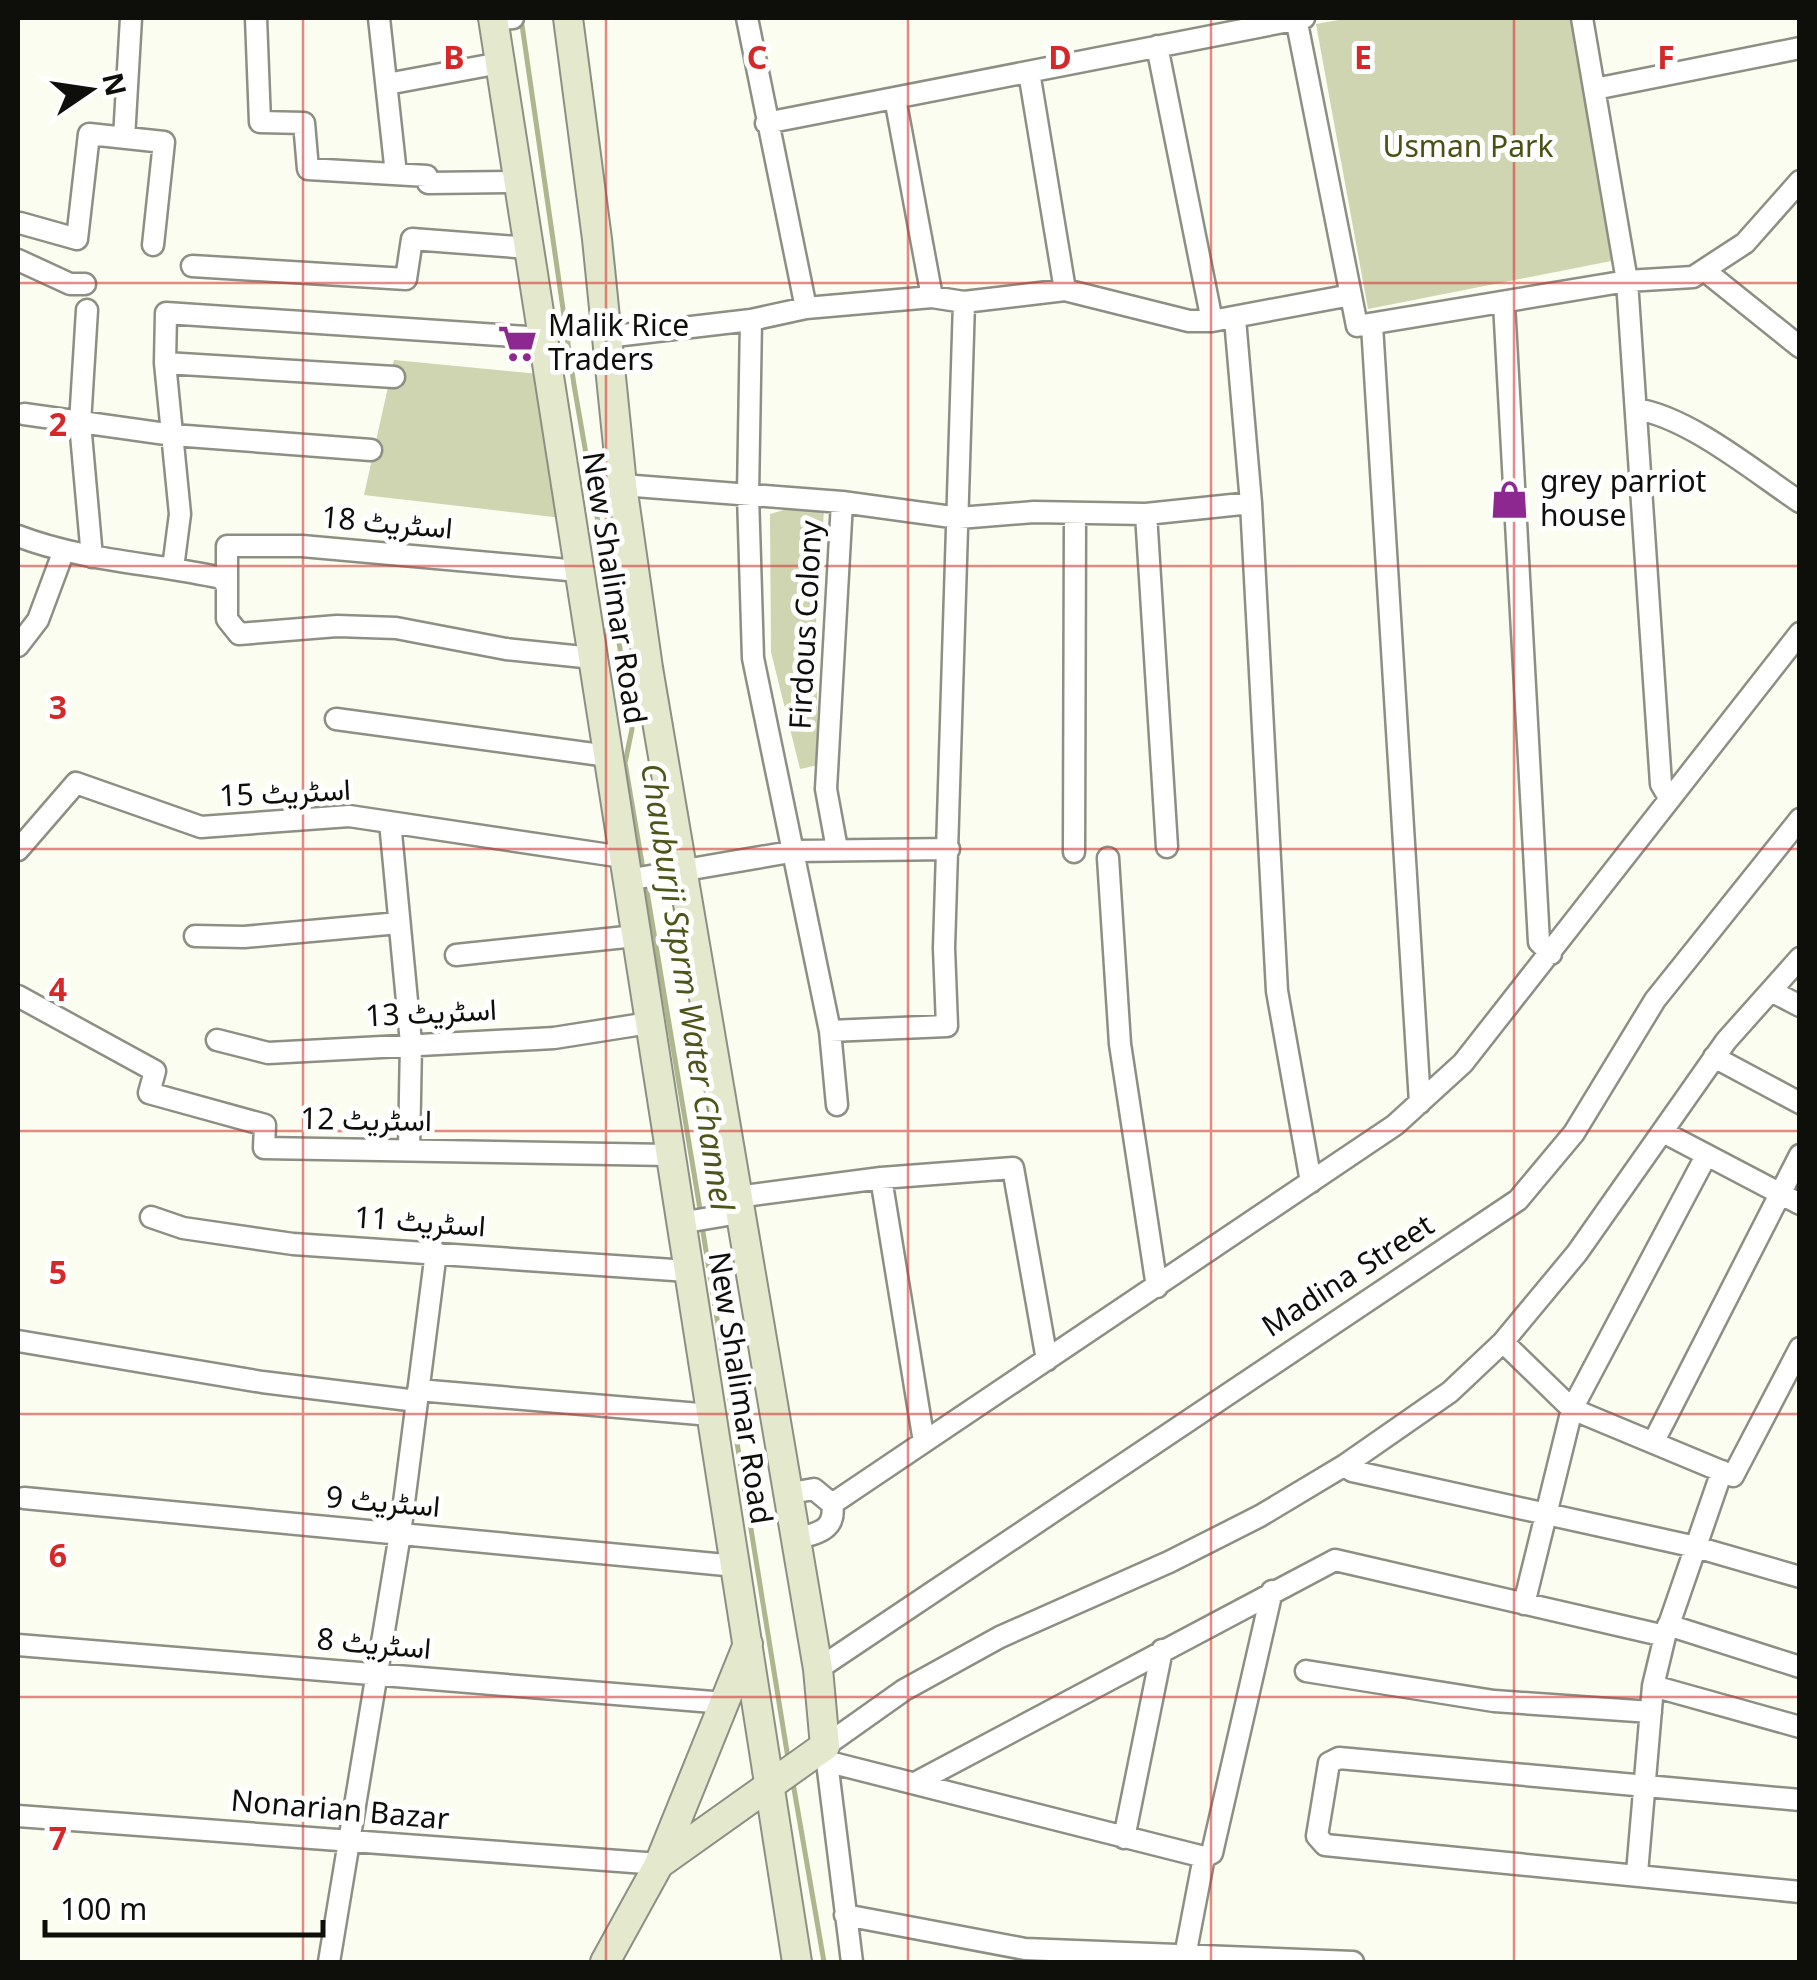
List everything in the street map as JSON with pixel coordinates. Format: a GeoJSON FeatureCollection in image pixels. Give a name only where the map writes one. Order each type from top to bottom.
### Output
{"type":"FeatureCollection","features":[{"type":"Feature","properties":{"kind":"street"},"geometry":{"type":"LineString","coordinates":[[124,138],[131,18]]}},
{"type":"Feature","properties":{"kind":"street"},"geometry":{"type":"LineString","coordinates":[[256,18],[260,122],[304,123],[308,169],[427,176],[428,183],[518,182]]}},
{"type":"Feature","properties":{"kind":"street"},"geometry":{"type":"LineString","coordinates":[[379,18],[396,174]]}},
{"type":"Feature","properties":{"kind":"street"},"geometry":{"type":"LineString","coordinates":[[568,18],[622,485],[648,668],[734,1208],[818,1669],[823,1754],[852,1962]]}},
{"type":"Feature","properties":{"kind":"street"},"geometry":{"type":"LineString","coordinates":[[748,18],[806,308]]}},
{"type":"Feature","properties":{"kind":"street"},"geometry":{"type":"LineString","coordinates":[[766,123],[1299,18],[1356,326],[1627,282],[1692,277],[1745,243],[1799,182]]}},
{"type":"Feature","properties":{"kind":"street"},"geometry":{"type":"LineString","coordinates":[[1582,18],[1627,282],[1662,784],[1668,796]]}},
{"type":"Feature","properties":{"kind":"street","name":"New Shalimar Road"},"geometry":{"type":"LineString","coordinates":[[500,19],[500,63],[528,248],[629,872],[635,936],[669,1154],[685,1223],[688,1271],[774,1785],[797,1962]]}},
{"type":"Feature","properties":{"kind":"street"},"geometry":{"type":"LineString","coordinates":[[1157,46],[1212,321]]}},
{"type":"Feature","properties":{"kind":"street"},"geometry":{"type":"LineString","coordinates":[[1595,90],[1800,48]]}},
{"type":"Feature","properties":{"kind":"street"},"geometry":{"type":"LineString","coordinates":[[387,84],[500,63]]}},
{"type":"Feature","properties":{"kind":"street"},"geometry":{"type":"LineString","coordinates":[[1029,72],[1065,290]]}},
{"type":"Feature","properties":{"kind":"street"},"geometry":{"type":"LineString","coordinates":[[896,98],[932,297]]}},
{"type":"Feature","properties":{"kind":"street"},"geometry":{"type":"LineString","coordinates":[[20,222],[77,239],[89,134],[164,142],[153,245]]}},
{"type":"Feature","properties":{"kind":"street"},"geometry":{"type":"LineString","coordinates":[[192,266],[406,279],[412,240],[528,248]]}},
{"type":"Feature","properties":{"kind":"street"},"geometry":{"type":"LineString","coordinates":[[19,266],[70,284],[85,284]]}},
{"type":"Feature","properties":{"kind":"street"},"geometry":{"type":"LineString","coordinates":[[1704,270],[1800,347]]}},
{"type":"Feature","properties":{"kind":"street"},"geometry":{"type":"LineString","coordinates":[[606,336],[751,320],[806,308],[932,297],[964,302],[1065,290],[1189,321],[1212,321],[1235,320],[1350,295]]}},
{"type":"Feature","properties":{"kind":"street"},"geometry":{"type":"LineString","coordinates":[[830,1031],[948,1026],[944,948],[964,302]]}},
{"type":"Feature","properties":{"kind":"street"},"geometry":{"type":"LineString","coordinates":[[1504,302],[1539,942],[1550,954]]}},
{"type":"Feature","properties":{"kind":"street"},"geometry":{"type":"LineString","coordinates":[[87,310],[80,423],[92,556]]}},
{"type":"Feature","properties":{"kind":"street"},"geometry":{"type":"LineString","coordinates":[[174,568],[180,514],[165,363],[166,313],[543,338]]}},
{"type":"Feature","properties":{"kind":"street"},"geometry":{"type":"LineString","coordinates":[[751,320],[748,494],[753,658],[796,850],[830,1031],[837,1105]]}},
{"type":"Feature","properties":{"kind":"street"},"geometry":{"type":"LineString","coordinates":[[1235,320],[1251,503],[1277,991],[1311,1182]]}},
{"type":"Feature","properties":{"kind":"street"},"geometry":{"type":"LineString","coordinates":[[1372,325],[1420,1102]]}},
{"type":"Feature","properties":{"kind":"street"},"geometry":{"type":"LineString","coordinates":[[165,363],[394,377]]}},
{"type":"Feature","properties":{"kind":"street"},"geometry":{"type":"LineString","coordinates":[[1636,409],[1650,411],[1723,450],[1800,502]]}},
{"type":"Feature","properties":{"kind":"street"},"geometry":{"type":"LineString","coordinates":[[24,414],[173,435],[371,450]]}},
{"type":"Feature","properties":{"kind":"street","name":"Firdous Colony"},"geometry":{"type":"LineString","coordinates":[[622,485],[842,502],[826,789],[837,850]]}},
{"type":"Feature","properties":{"kind":"street"},"geometry":{"type":"LineString","coordinates":[[842,502],[959,518],[1146,514],[1251,503]]}},
{"type":"Feature","properties":{"kind":"street"},"geometry":{"type":"LineString","coordinates":[[1074,852],[1075,513]]}},
{"type":"Feature","properties":{"kind":"street"},"geometry":{"type":"LineString","coordinates":[[1146,514],[1167,846]]}},
{"type":"Feature","properties":{"kind":"street"},"geometry":{"type":"LineString","coordinates":[[18,536],[63,553],[221,578],[225,583],[227,619],[238,634],[337,626],[396,628],[506,649],[593,658]]}},
{"type":"Feature","properties":{"kind":"street","name":"اسٹریٹ 18"},"geometry":{"type":"LineString","coordinates":[[225,583],[226,546],[302,546],[579,571]]}},
{"type":"Feature","properties":{"kind":"street"},"geometry":{"type":"LineString","coordinates":[[18,646],[38,620],[63,553]]}},
{"type":"Feature","properties":{"kind":"street"},"geometry":{"type":"LineString","coordinates":[[832,1504],[1395,1125],[1462,1063],[1550,954],[1668,796],[1800,634]]}},
{"type":"Feature","properties":{"kind":"street"},"geometry":{"type":"LineString","coordinates":[[336,719],[608,756]]}},
{"type":"Feature","properties":{"kind":"street","name":"اسٹریٹ 15"},"geometry":{"type":"LineString","coordinates":[[18,850],[76,783],[201,827],[348,816],[629,872],[678,871]]}},
{"type":"Feature","properties":{"kind":"street","name":"Madina Street"},"geometry":{"type":"LineString","coordinates":[[818,1669],[1518,1200],[1574,1133],[1654,1000],[1800,819]]}},
{"type":"Feature","properties":{"kind":"street"},"geometry":{"type":"LineString","coordinates":[[390,822],[411,1043],[409,1150]]}},
{"type":"Feature","properties":{"kind":"street"},"geometry":{"type":"LineString","coordinates":[[678,871],[796,850],[949,849]]}},
{"type":"Feature","properties":{"kind":"street"},"geometry":{"type":"LineString","coordinates":[[1108,858],[1120,1044],[1157,1287]]}},
{"type":"Feature","properties":{"kind":"street"},"geometry":{"type":"LineString","coordinates":[[195,936],[244,937],[400,922]]}},
{"type":"Feature","properties":{"kind":"street"},"geometry":{"type":"LineString","coordinates":[[456,955],[635,936]]}},
{"type":"Feature","properties":{"kind":"street"},"geometry":{"type":"LineString","coordinates":[[659,1864],[823,1754],[904,1690],[984,1646],[1169,1562],[1346,1465],[1450,1392],[1502,1342],[1577,1253],[1714,1057],[1800,958]]}},
{"type":"Feature","properties":{"kind":"street"},"geometry":{"type":"LineString","coordinates":[[1773,992],[1800,1006]]}},
{"type":"Feature","properties":{"kind":"street","name":"اسٹریٹ 12"},"geometry":{"type":"LineString","coordinates":[[18,996],[155,1071],[149,1093],[264,1125],[264,1148],[669,1154]]}},
{"type":"Feature","properties":{"kind":"street","name":"اسٹریٹ 13"},"geometry":{"type":"LineString","coordinates":[[218,1040],[268,1053],[554,1038],[648,1022]]}},
{"type":"Feature","properties":{"kind":"street"},"geometry":{"type":"LineString","coordinates":[[1714,1057],[1800,1103]]}},
{"type":"Feature","properties":{"kind":"street"},"geometry":{"type":"LineString","coordinates":[[1663,1132],[1800,1204]]}},
{"type":"Feature","properties":{"kind":"street"},"geometry":{"type":"LineString","coordinates":[[1654,1441],[1800,1155]]}},
{"type":"Feature","properties":{"kind":"street"},"geometry":{"type":"LineString","coordinates":[[1524,1604],[1572,1410],[1706,1156]]}},
{"type":"Feature","properties":{"kind":"street"},"geometry":{"type":"LineString","coordinates":[[685,1223],[734,1208],[881,1178],[1013,1168],[1048,1360]]}},
{"type":"Feature","properties":{"kind":"street"},"geometry":{"type":"LineString","coordinates":[[881,1178],[924,1442]]}},
{"type":"Feature","properties":{"kind":"street","name":"اسٹریٹ 11"},"geometry":{"type":"LineString","coordinates":[[151,1217],[183,1228],[293,1244],[688,1271]]}},
{"type":"Feature","properties":{"kind":"street"},"geometry":{"type":"LineString","coordinates":[[330,1962],[400,1534],[436,1252]]}},
{"type":"Feature","properties":{"kind":"street"},"geometry":{"type":"LineString","coordinates":[[18,1341],[146,1364],[417,1395],[711,1415]]}},
{"type":"Feature","properties":{"kind":"street"},"geometry":{"type":"LineString","coordinates":[[1502,1342],[1572,1410],[1736,1474],[1800,1348]]}},
{"type":"Feature","properties":{"kind":"street"},"geometry":{"type":"LineString","coordinates":[[1346,1465],[1352,1471],[1696,1547],[1800,1577]]}},
{"type":"Feature","properties":{"kind":"street"},"geometry":{"type":"LineString","coordinates":[[1637,1873],[1653,1686],[1666,1630],[1722,1471]]}},
{"type":"Feature","properties":{"kind":"street"},"geometry":{"type":"LineString","coordinates":[[785,1494],[814,1489],[832,1504]]}},
{"type":"Feature","properties":{"kind":"street","name":"اسٹریٹ 9"},"geometry":{"type":"LineString","coordinates":[[24,1498],[736,1566]]}},
{"type":"Feature","properties":{"kind":"street"},"geometry":{"type":"LineString","coordinates":[[794,1539],[826,1530],[831,1524],[832,1504]]}},
{"type":"Feature","properties":{"kind":"street"},"geometry":{"type":"LineString","coordinates":[[916,1783],[1336,1560],[1524,1604],[1666,1630],[1800,1667]]}},
{"type":"Feature","properties":{"kind":"street"},"geometry":{"type":"LineString","coordinates":[[823,1754],[916,1783],[1204,1857],[1212,1852],[1272,1591]]}},
{"type":"Feature","properties":{"kind":"street","name":"New Shalimar Road"},"geometry":{"type":"LineString","coordinates":[[605,1962],[659,1864],[748,1643]]}},
{"type":"Feature","properties":{"kind":"street","name":"اسٹریٹ 8"},"geometry":{"type":"LineString","coordinates":[[18,1644],[725,1703]]}},
{"type":"Feature","properties":{"kind":"street"},"geometry":{"type":"LineString","coordinates":[[1124,1838],[1162,1650]]}},
{"type":"Feature","properties":{"kind":"street"},"geometry":{"type":"LineString","coordinates":[[1306,1671],[1494,1702],[1651,1712]]}},
{"type":"Feature","properties":{"kind":"street"},"geometry":{"type":"LineString","coordinates":[[1653,1686],[1800,1727]]}},
{"type":"Feature","properties":{"kind":"street"},"geometry":{"type":"LineString","coordinates":[[1800,1800],[1339,1758],[1330,1763],[1317,1836],[1325,1845],[1800,1892]]}},
{"type":"Feature","properties":{"kind":"street","name":"Nonarian Bazar"},"geometry":{"type":"LineString","coordinates":[[18,1816],[659,1864]]}},
{"type":"Feature","properties":{"kind":"street"},"geometry":{"type":"LineString","coordinates":[[1185,1956],[1204,1857]]}},
{"type":"Feature","properties":{"kind":"street"},"geometry":{"type":"LineString","coordinates":[[845,1915],[1025,1956],[1353,1962]]}},
{"type":"Feature","properties":{"kind":"green space","name":"Usman Park"},"geometry":{"type":"Polygon","coordinates":[[[1350,18],[1576,18],[1616,260],[1368,309],[1316,24],[1350,18]]]}},
{"type":"Feature","properties":{"kind":"green space"},"geometry":{"type":"Polygon","coordinates":[[[394,360],[548,375],[571,519],[364,495],[394,360]]]}},
{"type":"Feature","properties":{"kind":"green space"},"geometry":{"type":"Polygon","coordinates":[[[825,498],[816,613],[818,765],[800,769],[771,652],[770,514],[825,498]]]}},
{"type":"Feature","properties":{"kind":"waterway","name":"Chauburji Stprm Water Channel"},"geometry":{"type":"LineString","coordinates":[[521,18],[574,385],[632,729],[625,763],[643,869]]}},
{"type":"Feature","properties":{"kind":"waterway","name":"Chauburji Stprm Water Channel"},"geometry":{"type":"LineString","coordinates":[[645,880],[701,1215]]}},
{"type":"Feature","properties":{"kind":"waterway","name":"Chauburji Stprm Water Channel"},"geometry":{"type":"LineString","coordinates":[[702,1226],[788,1758]]}},
{"type":"Feature","properties":{"kind":"waterway","name":"Chauburji Stprm Water Channel"},"geometry":{"type":"LineString","coordinates":[[793,1783],[824,1962]]}},
{"type":"Feature","properties":{"kind":"place","name":"Malik Rice Traders"},"geometry":{"type":"Point","coordinates":[518,343]}},
{"type":"Feature","properties":{"kind":"place","name":"grey parriot house"},"geometry":{"type":"Point","coordinates":[1510,499]}}]}
